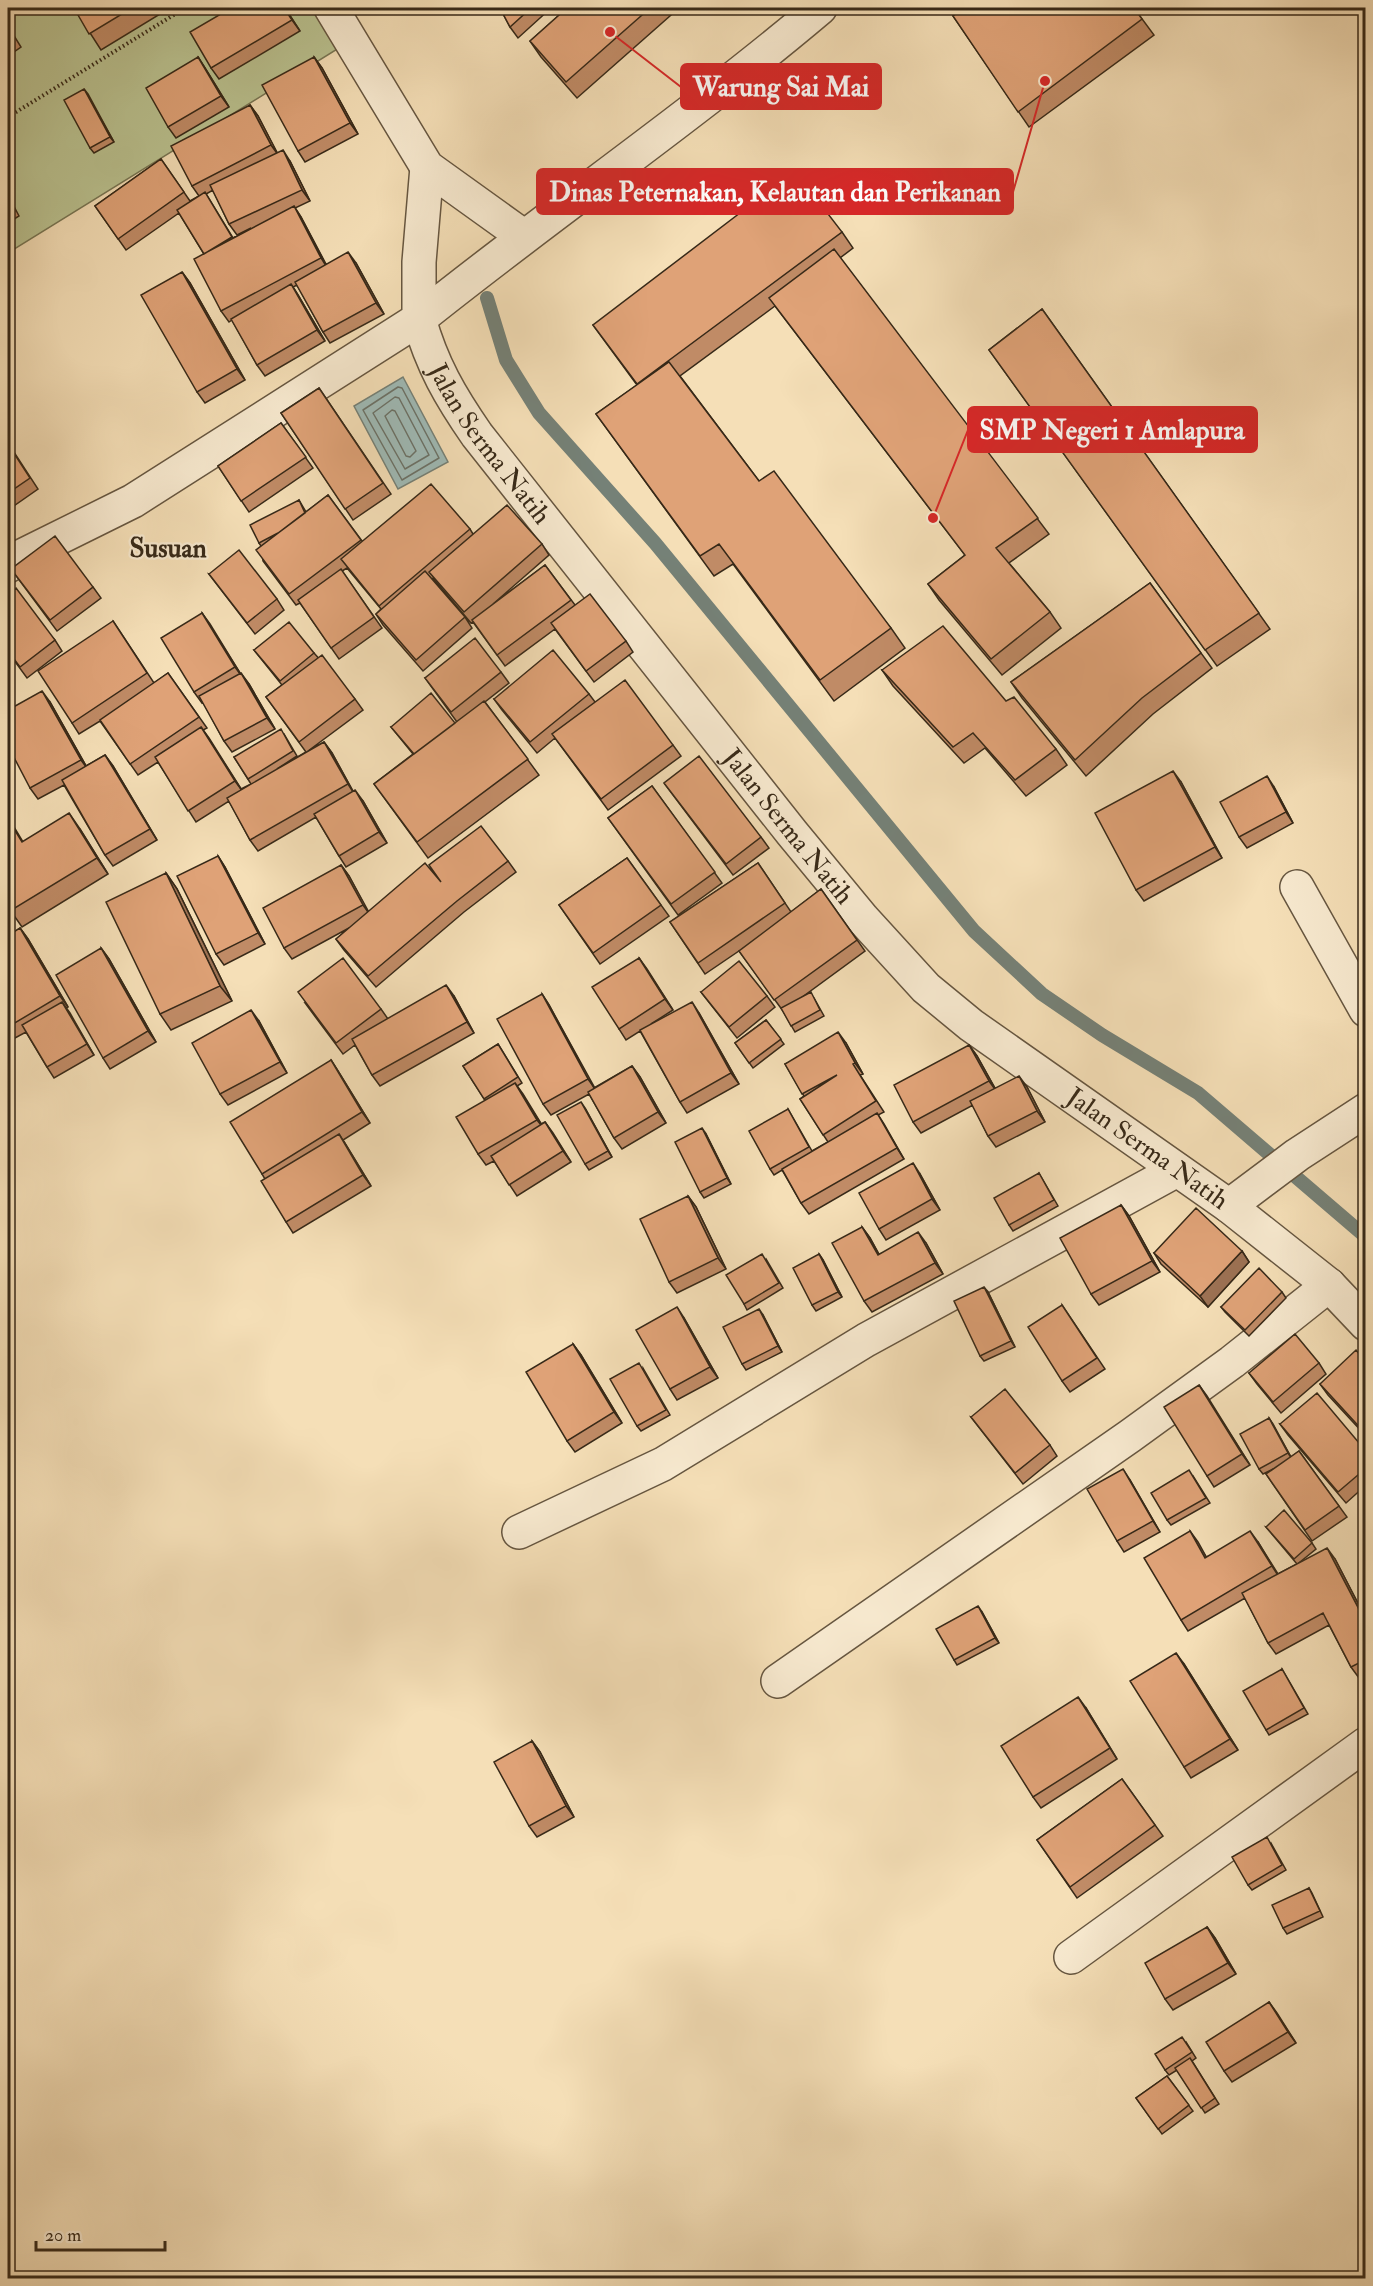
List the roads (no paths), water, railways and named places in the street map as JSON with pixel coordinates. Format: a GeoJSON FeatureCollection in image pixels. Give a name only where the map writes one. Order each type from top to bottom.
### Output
{"type":"FeatureCollection","features":[{"type":"Feature","properties":{"kind":"street"},"geometry":{"type":"LineString","coordinates":[[331,8],[427,167],[523,236]]}},
{"type":"Feature","properties":{"kind":"street"},"geometry":{"type":"LineString","coordinates":[[8,566],[133,501],[419,319],[523,236],[633,155],[820,8]]}},
{"type":"Feature","properties":{"kind":"street","name":"Jalan Serma Natih"},"geometry":{"type":"LineString","coordinates":[[427,167],[420,262],[419,319],[429,354],[446,390],[477,435],[863,920],[926,988],[971,1025],[1229,1206],[1329,1285],[1365,1324]]}},
{"type":"Feature","properties":{"kind":"street"},"geometry":{"type":"LineString","coordinates":[[1297,887],[1365,1010]]}},
{"type":"Feature","properties":{"kind":"street"},"geometry":{"type":"LineString","coordinates":[[1229,1206],[1284,1164],[1365,1110]]}},
{"type":"Feature","properties":{"kind":"street"},"geometry":{"type":"LineString","coordinates":[[519,1532],[663,1464],[866,1340],[1177,1170]]}},
{"type":"Feature","properties":{"kind":"street"},"geometry":{"type":"LineString","coordinates":[[778,1681],[1232,1362],[1329,1285]]}},
{"type":"Feature","properties":{"kind":"street"},"geometry":{"type":"LineString","coordinates":[[1071,1958],[1365,1744]]}},
{"type":"Feature","properties":{"kind":"water"},"geometry":{"type":"Polygon","coordinates":[[[403,377],[448,462],[398,489],[354,406],[403,377]]]}},
{"type":"Feature","properties":{"kind":"waterway"},"geometry":{"type":"LineString","coordinates":[[487,298],[506,360],[539,413],[655,543],[974,931],[1042,994],[1102,1035],[1198,1093],[1366,1237]]}},
{"type":"Feature","properties":{"kind":"place","name":"Warung Sai Mai"},"geometry":{"type":"Point","coordinates":[610,32]}},
{"type":"Feature","properties":{"kind":"place","name":"Dinas Peternakan, Kelautan dan Perikanan"},"geometry":{"type":"Point","coordinates":[1045,81]}},
{"type":"Feature","properties":{"kind":"place","name":"SMP Negeri 1 Amlapura"},"geometry":{"type":"Point","coordinates":[933,518]}},
{"type":"Feature","properties":{"kind":"district","name":"Susuan"},"geometry":{"type":"Point","coordinates":[168,548]}}]}
